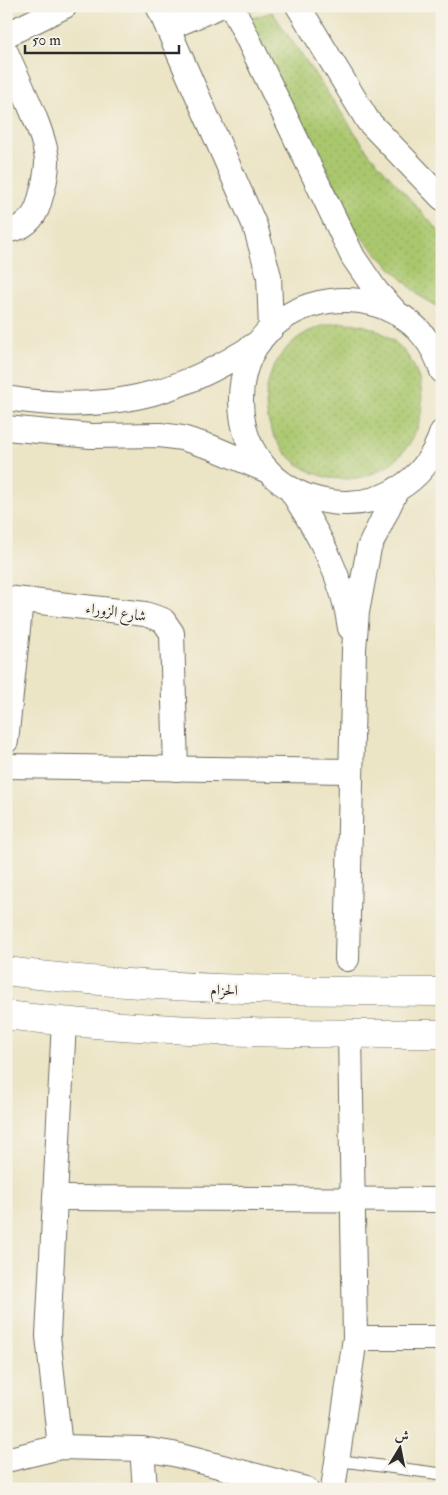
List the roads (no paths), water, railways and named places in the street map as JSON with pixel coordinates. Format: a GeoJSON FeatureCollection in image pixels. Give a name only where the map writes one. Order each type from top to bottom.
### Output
{"type":"FeatureCollection","features":[{"type":"Feature","properties":{"kind":"main road","name":"الحزام"},"geometry":{"type":"LineString","coordinates":[[6,971],[59,978],[205,989],[442,992]]}},
{"type":"Feature","properties":{"kind":"main road"},"geometry":{"type":"LineString","coordinates":[[6,1015],[64,1022],[219,1033],[442,1034]]}},
{"type":"Feature","properties":{"kind":"street"},"geometry":{"type":"LineString","coordinates":[[6,35],[65,6]]}},
{"type":"Feature","properties":{"kind":"street"},"geometry":{"type":"LineString","coordinates":[[158,6],[255,226],[269,276],[266,335],[246,369],[242,384],[241,407],[245,430],[251,445],[268,471]]}},
{"type":"Feature","properties":{"kind":"street"},"geometry":{"type":"LineString","coordinates":[[168,28],[220,6]]}},
{"type":"Feature","properties":{"kind":"street"},"geometry":{"type":"LineString","coordinates":[[232,6],[353,257],[377,292],[401,316]]}},
{"type":"Feature","properties":{"kind":"street"},"geometry":{"type":"LineString","coordinates":[[298,6],[368,121],[442,198]]}},
{"type":"Feature","properties":{"kind":"street"},"geometry":{"type":"LineString","coordinates":[[6,52],[42,137],[47,160],[45,181],[37,210],[27,223],[6,230]]}},
{"type":"Feature","properties":{"kind":"street"},"geometry":{"type":"LineString","coordinates":[[6,398],[78,404],[117,402],[142,396],[199,377],[238,356],[296,310],[326,300],[357,300],[387,308],[401,316],[433,340],[442,371]]}},
{"type":"Feature","properties":{"kind":"street"},"geometry":{"type":"LineString","coordinates":[[6,428],[91,436],[160,435],[182,438],[211,447],[268,471],[290,489],[325,502],[349,504],[374,500],[396,489],[416,474],[437,452],[442,432]]}},
{"type":"Feature","properties":{"kind":"street"},"geometry":{"type":"LineString","coordinates":[[290,489],[327,550],[348,612],[354,649]]}},
{"type":"Feature","properties":{"kind":"street"},"geometry":{"type":"LineString","coordinates":[[347,959],[354,649],[357,612],[369,548],[396,489]]}},
{"type":"Feature","properties":{"kind":"street"},"geometry":{"type":"LineString","coordinates":[[6,741],[14,599]]}},
{"type":"Feature","properties":{"kind":"street","name":"شارع الزوراء"},"geometry":{"type":"LineString","coordinates":[[14,599],[145,614],[164,620],[172,633],[176,769]]}},
{"type":"Feature","properties":{"kind":"street"},"geometry":{"type":"LineString","coordinates":[[6,766],[351,771]]}},
{"type":"Feature","properties":{"kind":"street"},"geometry":{"type":"LineString","coordinates":[[60,1447],[48,1336],[64,1022]]}},
{"type":"Feature","properties":{"kind":"street"},"geometry":{"type":"LineString","coordinates":[[332,1489],[335,1460],[346,1409],[355,1338],[350,1034]]}},
{"type":"Feature","properties":{"kind":"street"},"geometry":{"type":"LineString","coordinates":[[55,1198],[442,1200]]}},
{"type":"Feature","properties":{"kind":"street"},"geometry":{"type":"LineString","coordinates":[[355,1338],[442,1338]]}},
{"type":"Feature","properties":{"kind":"street"},"geometry":{"type":"LineString","coordinates":[[6,1460],[60,1447],[142,1448],[173,1454],[306,1489]]}},
{"type":"Feature","properties":{"kind":"street"},"geometry":{"type":"LineString","coordinates":[[142,1448],[144,1489]]}},
{"type":"Feature","properties":{"kind":"lane"},"geometry":{"type":"LineString","coordinates":[[335,1460],[442,1474]]}}]}
